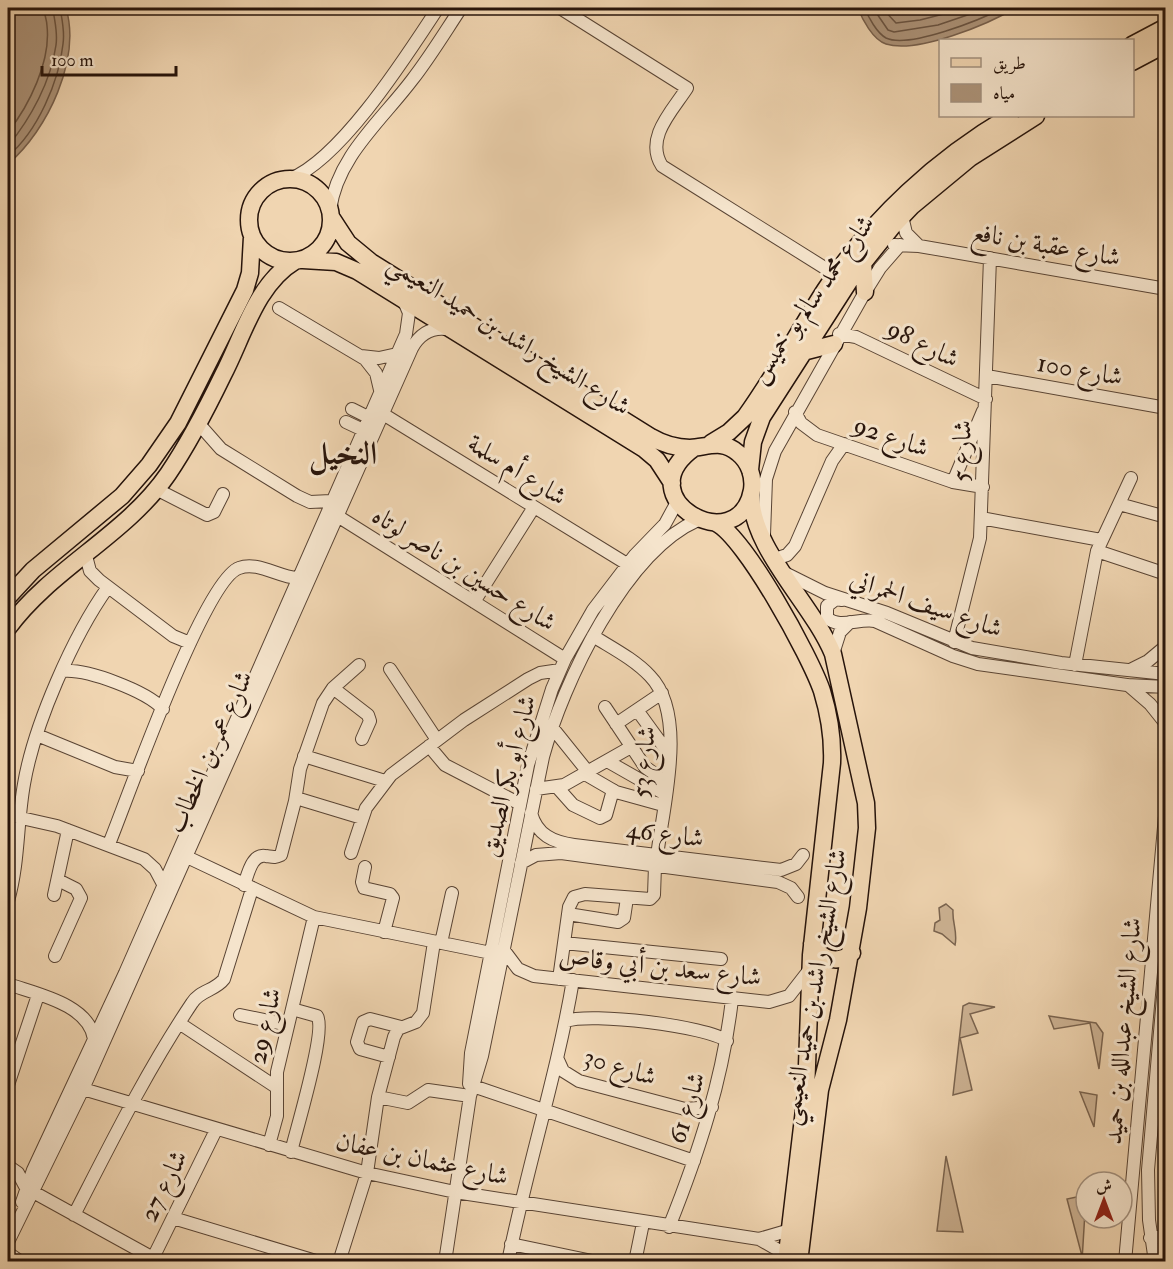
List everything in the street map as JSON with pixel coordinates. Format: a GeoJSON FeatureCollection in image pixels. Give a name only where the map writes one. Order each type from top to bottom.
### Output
{"type":"FeatureCollection","features":[{"type":"Feature","properties":{"kind":"main road"},"geometry":{"type":"LineString","coordinates":[[1134,44],[1166,27]]}},
{"type":"Feature","properties":{"kind":"main road"},"geometry":{"type":"LineString","coordinates":[[1134,61],[1166,44]]}},
{"type":"Feature","properties":{"kind":"main road","name":"شارع محمد سالم بو خميس"},"geometry":{"type":"LineString","coordinates":[[711,443],[729,432],[745,417],[836,275],[872,229],[903,196],[960,148],[1008,117]]}},
{"type":"Feature","properties":{"kind":"main road","name":"شارع محمد سالم بو خميس"},"geometry":{"type":"LineString","coordinates":[[750,470],[758,426],[862,262],[902,216],[969,158],[1034,117]]}},
{"type":"Feature","properties":{"kind":"main road"},"geometry":{"type":"LineString","coordinates":[[8,597],[33,570],[122,496],[166,443],[245,290],[250,273],[252,237],[249,226],[252,203],[268,185],[290,179],[311,185],[326,200],[331,214],[327,239],[313,255],[278,273],[265,289],[198,423],[173,466],[156,489],[35,596],[8,628]]}},
{"type":"Feature","properties":{"kind":"main road","name":"شارع الشيخ راشد بن حميد النعيمي"},"geometry":{"type":"LineString","coordinates":[[331,214],[348,243],[371,262],[651,437],[671,446],[694,448]]}},
{"type":"Feature","properties":{"kind":"main road"},"geometry":{"type":"LineString","coordinates":[[252,237],[265,254],[284,261],[299,261]]}},
{"type":"Feature","properties":{"kind":"main road","name":"شارع الشيخ راشد بن حميد النعيمي"},"geometry":{"type":"LineString","coordinates":[[299,261],[325,260],[347,265],[644,449],[657,460],[672,483]]}},
{"type":"Feature","properties":{"kind":"main road"},"geometry":{"type":"LineString","coordinates":[[862,262],[865,292]]}},
{"type":"Feature","properties":{"kind":"main road"},"geometry":{"type":"LineString","coordinates":[[803,352],[837,339]]}},
{"type":"Feature","properties":{"kind":"main road"},"geometry":{"type":"LineString","coordinates":[[711,443],[730,447],[739,453],[750,470],[751,494],[741,511],[734,517],[716,522],[698,520],[682,509],[677,502],[672,483],[678,462],[694,448],[711,443]]}},
{"type":"Feature","properties":{"kind":"main road","name":"شارع الشيخ راشد بن حميد النعيمي"},"geometry":{"type":"LineString","coordinates":[[751,494],[754,519],[764,542],[823,633],[833,654],[866,803],[865,845],[852,953],[820,1090],[791,1259]]}},
{"type":"Feature","properties":{"kind":"main road","name":"شارع الشيخ راشد بن حميد النعيمي"},"geometry":{"type":"LineString","coordinates":[[716,522],[730,531],[740,544],[802,646],[817,676],[831,732],[832,763],[812,944],[808,1078],[790,1230],[791,1259]]}},
{"type":"Feature","properties":{"kind":"main road"},"geometry":{"type":"LineString","coordinates":[[812,944],[821,955],[834,960],[841,960],[852,953]]}},
{"type":"Feature","properties":{"kind":"street"},"geometry":{"type":"LineString","coordinates":[[290,179],[320,161],[389,77],[438,8]]}},
{"type":"Feature","properties":{"kind":"street"},"geometry":{"type":"LineString","coordinates":[[331,214],[336,184],[348,160],[405,89],[461,8]]}},
{"type":"Feature","properties":{"kind":"street"},"geometry":{"type":"LineString","coordinates":[[560,8],[687,88],[657,136],[655,151],[662,166],[836,275]]}},
{"type":"Feature","properties":{"kind":"street"},"geometry":{"type":"LineString","coordinates":[[389,77],[405,89]]}},
{"type":"Feature","properties":{"kind":"street"},"geometry":{"type":"LineString","coordinates":[[902,216],[906,234],[919,246]]}},
{"type":"Feature","properties":{"kind":"street","name":"شارع عقبة بن نافع"},"geometry":{"type":"LineString","coordinates":[[877,244],[919,246],[1166,289]]}},
{"type":"Feature","properties":{"kind":"street"},"geometry":{"type":"LineString","coordinates":[[764,542],[766,480],[775,451],[795,412],[865,292],[880,268],[900,245]]}},
{"type":"Feature","properties":{"kind":"street","name":"شارع 5"},"geometry":{"type":"LineString","coordinates":[[954,642],[978,554],[983,487],[990,258]]}},
{"type":"Feature","properties":{"kind":"street","name":"شارع عمر بن الخطاب"},"geometry":{"type":"LineString","coordinates":[[8,1242],[21,1215],[33,1170],[83,1089],[163,884],[181,857],[297,578],[312,561],[339,517],[357,459],[363,430],[409,324],[409,313],[403,299]]}},
{"type":"Feature","properties":{"kind":"street"},"geometry":{"type":"LineString","coordinates":[[279,308],[360,356],[376,373],[380,390]]}},
{"type":"Feature","properties":{"kind":"street","name":"شارع عمر بن الخطاب"},"geometry":{"type":"LineString","coordinates":[[29,1190],[53,1140],[109,1006],[129,975],[312,561],[331,501],[383,414],[420,337],[432,329],[452,330]]}},
{"type":"Feature","properties":{"kind":"street","name":"شارع 98"},"geometry":{"type":"LineString","coordinates":[[837,339],[856,337],[986,401]]}},
{"type":"Feature","properties":{"kind":"street"},"geometry":{"type":"LineString","coordinates":[[360,356],[378,358],[396,354]]}},
{"type":"Feature","properties":{"kind":"street","name":"شارع 100"},"geometry":{"type":"LineString","coordinates":[[987,376],[1166,408]]}},
{"type":"Feature","properties":{"kind":"street"},"geometry":{"type":"LineString","coordinates":[[953,482],[986,401]]}},
{"type":"Feature","properties":{"kind":"street"},"geometry":{"type":"LineString","coordinates":[[352,409],[368,417]]}},
{"type":"Feature","properties":{"kind":"street","name":"شارع 92"},"geometry":{"type":"LineString","coordinates":[[795,412],[811,432],[953,482],[983,487]]}},
{"type":"Feature","properties":{"kind":"street","name":"شارع أم سلمة"},"geometry":{"type":"LineString","coordinates":[[383,414],[627,564]]}},
{"type":"Feature","properties":{"kind":"street"},"geometry":{"type":"LineString","coordinates":[[346,422],[363,430]]}},
{"type":"Feature","properties":{"kind":"street"},"geometry":{"type":"LineString","coordinates":[[198,423],[221,449],[297,496],[317,503],[331,501]]}},
{"type":"Feature","properties":{"kind":"street"},"geometry":{"type":"LineString","coordinates":[[780,566],[795,546],[832,461],[844,444]]}},
{"type":"Feature","properties":{"kind":"street"},"geometry":{"type":"LineString","coordinates":[[1075,665],[1099,546],[1131,478]]}},
{"type":"Feature","properties":{"kind":"street"},"geometry":{"type":"LineString","coordinates":[[156,489],[207,515],[214,512],[223,494]]}},
{"type":"Feature","properties":{"kind":"street","name":"شارع أبو بكر الصديق"},"geometry":{"type":"LineString","coordinates":[[491,979],[491,953],[520,804],[536,736],[562,664],[593,610],[627,564],[665,524],[677,502]]}},
{"type":"Feature","properties":{"kind":"street"},"geometry":{"type":"LineString","coordinates":[[1119,504],[1166,518]]}},
{"type":"Feature","properties":{"kind":"street"},"geometry":{"type":"LineString","coordinates":[[474,602],[534,507]]}},
{"type":"Feature","properties":{"kind":"street","name":"شارع حسين بن ناصر لوتاه"},"geometry":{"type":"LineString","coordinates":[[339,517],[474,602],[562,664]]}},
{"type":"Feature","properties":{"kind":"street"},"geometry":{"type":"LineString","coordinates":[[981,518],[1099,546],[1166,574]]}},
{"type":"Feature","properties":{"kind":"street","name":"شارع أبو بكر الصديق"},"geometry":{"type":"LineString","coordinates":[[445,1262],[472,1091],[471,1053],[491,979],[503,949],[551,726],[573,672],[615,602],[654,553],[678,531],[698,520]]}},
{"type":"Feature","properties":{"kind":"street"},"geometry":{"type":"LineString","coordinates":[[85,552],[90,571],[108,587],[172,636],[190,643]]}},
{"type":"Feature","properties":{"kind":"street","name":"شارع سيف الحمراني"},"geometry":{"type":"LineString","coordinates":[[780,566],[842,600],[902,619],[954,642],[992,653],[1127,672],[1166,674]]}},
{"type":"Feature","properties":{"kind":"street"},"geometry":{"type":"LineString","coordinates":[[109,844],[190,643],[223,581],[233,571],[255,567],[297,578]]}},
{"type":"Feature","properties":{"kind":"street"},"geometry":{"type":"LineString","coordinates":[[8,897],[14,816],[37,735],[82,627],[108,587]]}},
{"type":"Feature","properties":{"kind":"street"},"geometry":{"type":"LineString","coordinates":[[842,600],[836,599],[827,606],[828,618],[838,624],[851,621]]}},
{"type":"Feature","properties":{"kind":"street","name":"شارع سيف الحمراني"},"geometry":{"type":"LineString","coordinates":[[833,654],[840,632],[851,621],[875,621],[961,659],[978,664],[1127,685],[1166,687]]}},
{"type":"Feature","properties":{"kind":"street","name":"شارع 53"},"geometry":{"type":"LineString","coordinates":[[593,636],[641,668],[662,693],[671,720],[653,898],[627,898]]}},
{"type":"Feature","properties":{"kind":"street"},"geometry":{"type":"LineString","coordinates":[[1127,672],[1148,661],[1166,646]]}},
{"type":"Feature","properties":{"kind":"street"},"geometry":{"type":"LineString","coordinates":[[351,853],[362,818],[372,798],[385,781],[433,743],[534,675],[562,664]]}},
{"type":"Feature","properties":{"kind":"street"},"geometry":{"type":"LineString","coordinates":[[74,1215],[132,1103],[179,1023],[194,1000],[217,987],[224,979],[256,858],[261,855],[276,858],[281,855],[296,798],[300,769],[323,704],[333,688],[359,665]]}},
{"type":"Feature","properties":{"kind":"street"},"geometry":{"type":"LineString","coordinates":[[390,669],[445,765],[520,804]]}},
{"type":"Feature","properties":{"kind":"street"},"geometry":{"type":"LineString","coordinates":[[63,671],[81,672],[135,692],[150,698],[163,709]]}},
{"type":"Feature","properties":{"kind":"street"},"geometry":{"type":"LineString","coordinates":[[1127,685],[1150,704],[1166,724]]}},
{"type":"Feature","properties":{"kind":"street"},"geometry":{"type":"LineString","coordinates":[[333,688],[370,718],[362,739]]}},
{"type":"Feature","properties":{"kind":"street"},"geometry":{"type":"LineString","coordinates":[[616,724],[662,693]]}},
{"type":"Feature","properties":{"kind":"street"},"geometry":{"type":"LineString","coordinates":[[605,707],[665,794]]}},
{"type":"Feature","properties":{"kind":"street"},"geometry":{"type":"LineString","coordinates":[[637,710],[669,754]]}},
{"type":"Feature","properties":{"kind":"street"},"geometry":{"type":"LineString","coordinates":[[551,726],[587,773],[614,790],[665,794]]}},
{"type":"Feature","properties":{"kind":"street"},"geometry":{"type":"LineString","coordinates":[[37,735],[115,767],[138,771]]}},
{"type":"Feature","properties":{"kind":"street"},"geometry":{"type":"LineString","coordinates":[[536,789],[558,787],[631,747]]}},
{"type":"Feature","properties":{"kind":"street"},"geometry":{"type":"LineString","coordinates":[[304,756],[385,781]]}},
{"type":"Feature","properties":{"kind":"street"},"geometry":{"type":"LineString","coordinates":[[607,761],[665,794]]}},
{"type":"Feature","properties":{"kind":"street"},"geometry":{"type":"LineString","coordinates":[[558,787],[573,805],[600,818],[606,815],[614,790]]}},
{"type":"Feature","properties":{"kind":"street"},"geometry":{"type":"LineString","coordinates":[[296,798],[362,818]]}},
{"type":"Feature","properties":{"kind":"street","name":"شارع الشيخ عبدالله بن حميد"},"geometry":{"type":"LineString","coordinates":[[1125,1262],[1162,889],[1166,805]]}},
{"type":"Feature","properties":{"kind":"street","name":"شارع 46"},"geometry":{"type":"LineString","coordinates":[[531,813],[537,827],[548,838],[573,850]]}},
{"type":"Feature","properties":{"kind":"street"},"geometry":{"type":"LineString","coordinates":[[14,816],[68,830],[144,859],[155,869],[163,884]]}},
{"type":"Feature","properties":{"kind":"street"},"geometry":{"type":"LineString","coordinates":[[54,896],[68,830]]}},
{"type":"Feature","properties":{"kind":"street","name":"شارع 46"},"geometry":{"type":"LineString","coordinates":[[521,862],[544,853],[573,850],[759,874],[783,883],[798,897]]}},
{"type":"Feature","properties":{"kind":"street","name":"شارع 46"},"geometry":{"type":"LineString","coordinates":[[759,874],[786,869],[796,864],[802,855]]}},
{"type":"Feature","properties":{"kind":"street"},"geometry":{"type":"LineString","coordinates":[[144,859],[181,857],[314,917],[491,953]]}},
{"type":"Feature","properties":{"kind":"street"},"geometry":{"type":"LineString","coordinates":[[364,867],[362,882],[364,888],[390,894],[393,898],[384,932]]}},
{"type":"Feature","properties":{"kind":"street"},"geometry":{"type":"LineString","coordinates":[[56,956],[81,898],[76,889],[58,880]]}},
{"type":"Feature","properties":{"kind":"street"},"geometry":{"type":"LineString","coordinates":[[339,1262],[367,1173],[378,1097],[395,1033],[401,1027],[416,1022],[423,1013],[437,942],[452,892]]}},
{"type":"Feature","properties":{"kind":"street"},"geometry":{"type":"LineString","coordinates":[[559,979],[568,914],[571,902],[579,895],[627,898],[624,918],[618,922],[568,914]]}},
{"type":"Feature","properties":{"kind":"street","name":"شارع 29"},"geometry":{"type":"LineString","coordinates":[[269,1145],[277,1116],[277,1072],[314,917]]}},
{"type":"Feature","properties":{"kind":"street"},"geometry":{"type":"LineString","coordinates":[[564,943],[721,959]]}},
{"type":"Feature","properties":{"kind":"street","name":"شارع سعد بن أبي وقاص"},"geometry":{"type":"LineString","coordinates":[[503,949],[518,969],[534,976],[770,1002],[783,1000],[793,992],[810,969]]}},
{"type":"Feature","properties":{"kind":"street","name":"شارع الشيخ عبدالله بن حميد"},"geometry":{"type":"LineString","coordinates":[[1155,1262],[1150,1238],[1148,1170],[1166,963]]}},
{"type":"Feature","properties":{"kind":"street"},"geometry":{"type":"LineString","coordinates":[[508,1262],[520,1203],[558,1060],[573,980]]}},
{"type":"Feature","properties":{"kind":"street"},"geometry":{"type":"LineString","coordinates":[[8,984],[79,1012],[95,1012],[109,1006]]}},
{"type":"Feature","properties":{"kind":"street"},"geometry":{"type":"LineString","coordinates":[[8,1084],[38,995]]}},
{"type":"Feature","properties":{"kind":"street","name":"شارع 61"},"geometry":{"type":"LineString","coordinates":[[669,1227],[712,1107],[728,1041],[732,999]]}},
{"type":"Feature","properties":{"kind":"street"},"geometry":{"type":"LineString","coordinates":[[291,1152],[314,1059],[320,1022],[317,1016],[292,1009]]}},
{"type":"Feature","properties":{"kind":"street"},"geometry":{"type":"LineString","coordinates":[[79,1012],[89,1024],[94,1039]]}},
{"type":"Feature","properties":{"kind":"street"},"geometry":{"type":"LineString","coordinates":[[240,1015],[288,1025]]}},
{"type":"Feature","properties":{"kind":"street"},"geometry":{"type":"LineString","coordinates":[[566,1021],[581,1017],[596,1017],[706,1031],[728,1041]]}},
{"type":"Feature","properties":{"kind":"street"},"geometry":{"type":"LineString","coordinates":[[389,1057],[360,1049],[357,1042],[362,1025],[370,1019],[401,1027]]}},
{"type":"Feature","properties":{"kind":"street"},"geometry":{"type":"LineString","coordinates":[[179,1023],[276,1087]]}},
{"type":"Feature","properties":{"kind":"street","name":"شارع 30"},"geometry":{"type":"LineString","coordinates":[[558,1060],[563,1071],[579,1081],[685,1109],[712,1107]]}},
{"type":"Feature","properties":{"kind":"street","name":"شارع عثمان بن عفان"},"geometry":{"type":"LineString","coordinates":[[83,1089],[291,1152],[367,1173],[455,1192],[643,1223],[759,1239],[790,1230]]}},
{"type":"Feature","properties":{"kind":"street"},"geometry":{"type":"LineString","coordinates":[[378,1097],[408,1103],[428,1090],[472,1091],[545,1110],[694,1161]]}},
{"type":"Feature","properties":{"kind":"street"},"geometry":{"type":"LineString","coordinates":[[1141,1090],[1146,1094],[1155,1092]]}},
{"type":"Feature","properties":{"kind":"street","name":"شارع 27"},"geometry":{"type":"LineString","coordinates":[[152,1260],[216,1130]]}},
{"type":"Feature","properties":{"kind":"street"},"geometry":{"type":"LineString","coordinates":[[11,1168],[29,1190],[152,1260]]}},
{"type":"Feature","properties":{"kind":"street"},"geometry":{"type":"LineString","coordinates":[[11,1168],[33,1170]]}},
{"type":"Feature","properties":{"kind":"street"},"geometry":{"type":"LineString","coordinates":[[173,1218],[284,1257],[319,1262]]}},
{"type":"Feature","properties":{"kind":"street"},"geometry":{"type":"LineString","coordinates":[[635,1262],[643,1223]]}},
{"type":"Feature","properties":{"kind":"street"},"geometry":{"type":"LineString","coordinates":[[1150,1238],[1166,1236]]}},
{"type":"Feature","properties":{"kind":"street","name":"شارع عثمان بن عفان"},"geometry":{"type":"LineString","coordinates":[[759,1239],[791,1259]]}},
{"type":"Feature","properties":{"kind":"street"},"geometry":{"type":"LineString","coordinates":[[511,1244],[548,1257],[597,1262]]}},
{"type":"Feature","properties":{"kind":"street"},"geometry":{"type":"LineString","coordinates":[[8,1254],[21,1262]]}},
{"type":"Feature","properties":{"kind":"shaded area"},"geometry":{"type":"Polygon","coordinates":[[[946,904],[953,910],[955,945],[942,934],[934,931],[935,923],[940,920],[939,908],[946,904]]]}},
{"type":"Feature","properties":{"kind":"shaded area"},"geometry":{"type":"Polygon","coordinates":[[[969,1003],[995,1007],[970,1014],[978,1033],[960,1038],[972,1090],[953,1095],[963,1006],[969,1003]]]}},
{"type":"Feature","properties":{"kind":"shaded area"},"geometry":{"type":"Polygon","coordinates":[[[1049,1016],[1096,1023],[1103,1033],[1099,1069],[1090,1023],[1054,1029],[1049,1016]]]}},
{"type":"Feature","properties":{"kind":"shaded area"},"geometry":{"type":"Polygon","coordinates":[[[1080,1092],[1097,1095],[1094,1127],[1080,1092]]]}},
{"type":"Feature","properties":{"kind":"shaded area"},"geometry":{"type":"Polygon","coordinates":[[[946,1156],[963,1232],[937,1231],[946,1156]]]}},
{"type":"Feature","properties":{"kind":"shaded area"},"geometry":{"type":"Polygon","coordinates":[[[1074,1198],[1074,1226],[1067,1199],[1074,1198]]]}},
{"type":"Feature","properties":{"kind":"shaded area"},"geometry":{"type":"Polygon","coordinates":[[[1075,1230],[1084,1230],[1082,1261],[1064,1261],[1062,1257],[1082,1256],[1075,1230]]]}},
{"type":"Feature","properties":{"kind":"water"},"geometry":{"type":"Polygon","coordinates":[[[8,8],[66,8],[69,49],[65,71],[48,113],[23,150],[8,164],[8,8]]]}},
{"type":"Feature","properties":{"kind":"water"},"geometry":{"type":"Polygon","coordinates":[[[858,8],[1015,8],[971,29],[916,45],[899,46],[881,42],[865,23],[858,8]]]}},
{"type":"Feature","properties":{"kind":"district","name":"النخيل"},"geometry":{"type":"Point","coordinates":[343,454]}}]}
